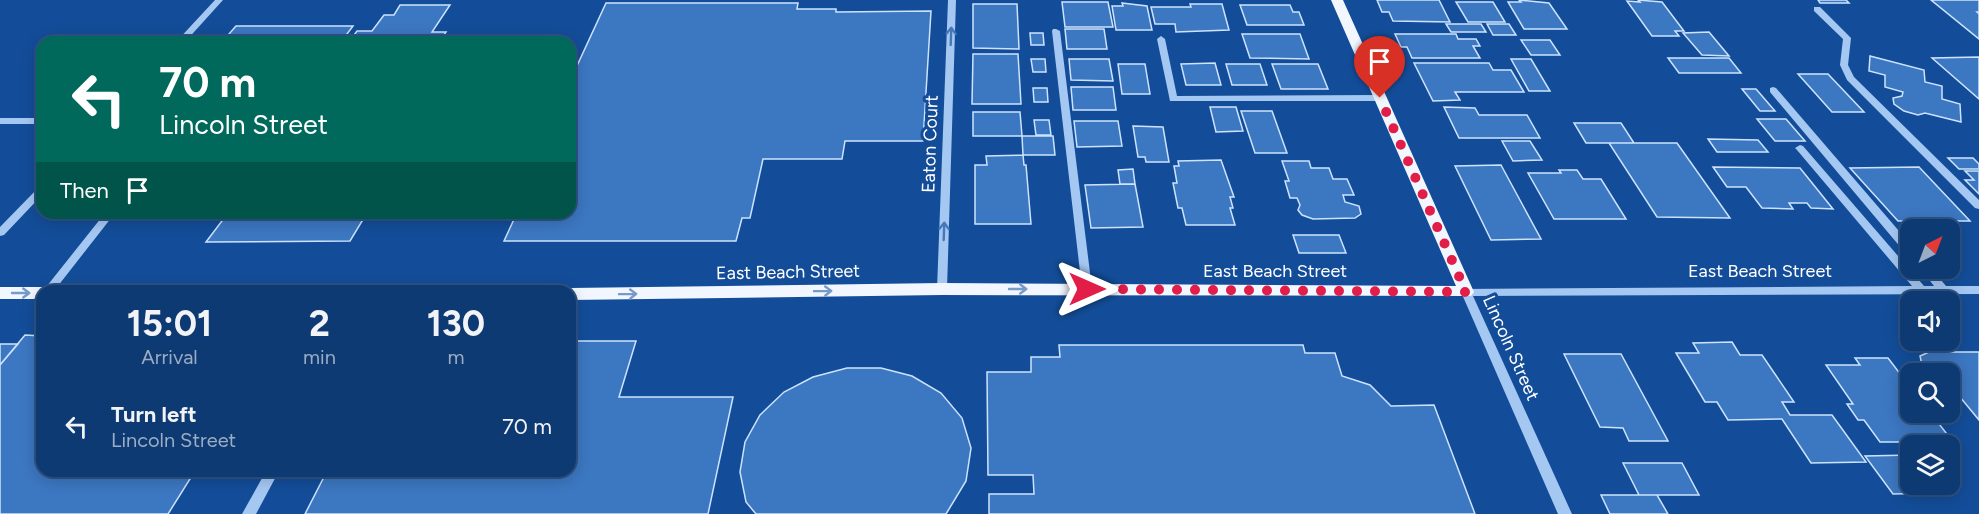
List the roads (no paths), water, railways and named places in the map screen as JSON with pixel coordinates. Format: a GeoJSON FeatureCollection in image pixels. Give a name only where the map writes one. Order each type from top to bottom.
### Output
{"type":"FeatureCollection","features":[{"type":"Feature","properties":{"kind":"main road","name":"Lincoln Street"},"geometry":{"type":"LineString","coordinates":[[1337,0],[1466,292]]}},
{"type":"Feature","properties":{"kind":"main road","name":"East Beach Street"},"geometry":{"type":"LineString","coordinates":[[576,294],[942,289],[1466,292]]}},
{"type":"Feature","properties":{"kind":"main road"},"geometry":{"type":"LineString","coordinates":[[0,293],[36,293]]}},
{"type":"Feature","properties":{"kind":"street"},"geometry":{"type":"LineString","coordinates":[[186,36],[219,0]]}},
{"type":"Feature","properties":{"kind":"street","name":"Eaton Court"},"geometry":{"type":"LineString","coordinates":[[942,289],[952,0]]}},
{"type":"Feature","properties":{"kind":"street"},"geometry":{"type":"LineString","coordinates":[[1817,9],[1847,38],[1844,65],[1850,78],[1979,206]]}},
{"type":"Feature","properties":{"kind":"street"},"geometry":{"type":"LineString","coordinates":[[1056,31],[1087,289]]}},
{"type":"Feature","properties":{"kind":"street"},"geometry":{"type":"LineString","coordinates":[[1161,39],[1173,99],[1380,98]]}},
{"type":"Feature","properties":{"kind":"street"},"geometry":{"type":"LineString","coordinates":[[1773,90],[1900,239]]}},
{"type":"Feature","properties":{"kind":"street"},"geometry":{"type":"LineString","coordinates":[[0,122],[36,121]]}},
{"type":"Feature","properties":{"kind":"street"},"geometry":{"type":"LineString","coordinates":[[1800,148],[1920,289]]}},
{"type":"Feature","properties":{"kind":"street"},"geometry":{"type":"LineString","coordinates":[[0,233],[36,195]]}},
{"type":"Feature","properties":{"kind":"street"},"geometry":{"type":"LineString","coordinates":[[53,285],[105,219]]}},
{"type":"Feature","properties":{"kind":"street"},"geometry":{"type":"LineString","coordinates":[[1934,279],[1943,290]]}},
{"type":"Feature","properties":{"kind":"street","name":"East Beach Street"},"geometry":{"type":"LineString","coordinates":[[1466,292],[1979,290]]}},
{"type":"Feature","properties":{"kind":"street","name":"Lincoln Street"},"geometry":{"type":"LineString","coordinates":[[1466,292],[1565,514]]}},
{"type":"Feature","properties":{"kind":"street"},"geometry":{"type":"LineString","coordinates":[[249,514],[270,477]]}}]}
